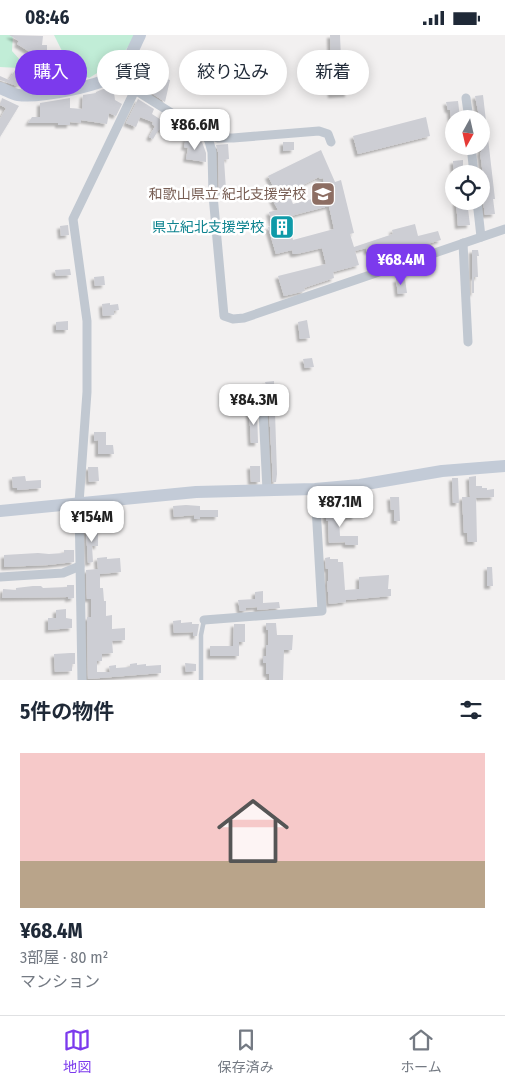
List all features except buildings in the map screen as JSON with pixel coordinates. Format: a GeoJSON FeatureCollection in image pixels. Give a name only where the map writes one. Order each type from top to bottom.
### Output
{"type":"FeatureCollection","features":[{"type":"Feature","properties":{"kind":"street"},"geometry":{"type":"LineString","coordinates":[[132,50],[140,35]]}},
{"type":"Feature","properties":{"kind":"street"},"geometry":{"type":"LineString","coordinates":[[0,88],[16,95],[30,96],[63,92],[97,82]]}},
{"type":"Feature","properties":{"kind":"street"},"geometry":{"type":"LineString","coordinates":[[82,680],[79,503],[87,392],[87,321],[73,219],[133,95]]}},
{"type":"Feature","properties":{"kind":"street"},"geometry":{"type":"LineString","coordinates":[[143,95],[205,134],[233,138],[320,131],[328,134],[331,142]]}},
{"type":"Feature","properties":{"kind":"street"},"geometry":{"type":"LineString","coordinates":[[466,98],[468,110]]}},
{"type":"Feature","properties":{"kind":"street"},"geometry":{"type":"LineString","coordinates":[[205,134],[212,152],[213,195],[224,316],[233,319],[244,318],[505,229]]}},
{"type":"Feature","properties":{"kind":"street"},"geometry":{"type":"LineString","coordinates":[[478,210],[481,237]]}},
{"type":"Feature","properties":{"kind":"street"},"geometry":{"type":"LineString","coordinates":[[463,243],[468,342]]}},
{"type":"Feature","properties":{"kind":"street"},"geometry":{"type":"LineString","coordinates":[[262,391],[266,490]]}},
{"type":"Feature","properties":{"kind":"street"},"geometry":{"type":"LineString","coordinates":[[0,511],[196,492],[315,489],[360,485],[442,471],[505,466]]}},
{"type":"Feature","properties":{"kind":"street"},"geometry":{"type":"LineString","coordinates":[[204,620],[322,611],[315,489]]}},
{"type":"Feature","properties":{"kind":"street"},"geometry":{"type":"LineString","coordinates":[[0,577],[63,573],[80,566]]}},
{"type":"Feature","properties":{"kind":"lane"},"geometry":{"type":"LineString","coordinates":[[201,680],[201,635],[204,620]]}},
{"type":"Feature","properties":{"kind":"green space"},"geometry":{"type":"Polygon","coordinates":[[[0,35],[13,35],[12,51],[15,54],[15,68],[0,67],[0,35]]]}},
{"type":"Feature","properties":{"kind":"green space"},"geometry":{"type":"Polygon","coordinates":[[[54,35],[135,35],[125,50],[97,50],[97,73],[89,78],[87,77],[87,50],[62,50],[54,35]]]}},
{"type":"Feature","properties":{"kind":"place","name":"和歌山県立 紀北支援学校"},"geometry":{"type":"Point","coordinates":[323,194]}},
{"type":"Feature","properties":{"kind":"place","name":"県立紀北支援学校"},"geometry":{"type":"Point","coordinates":[282,227]}}]}
